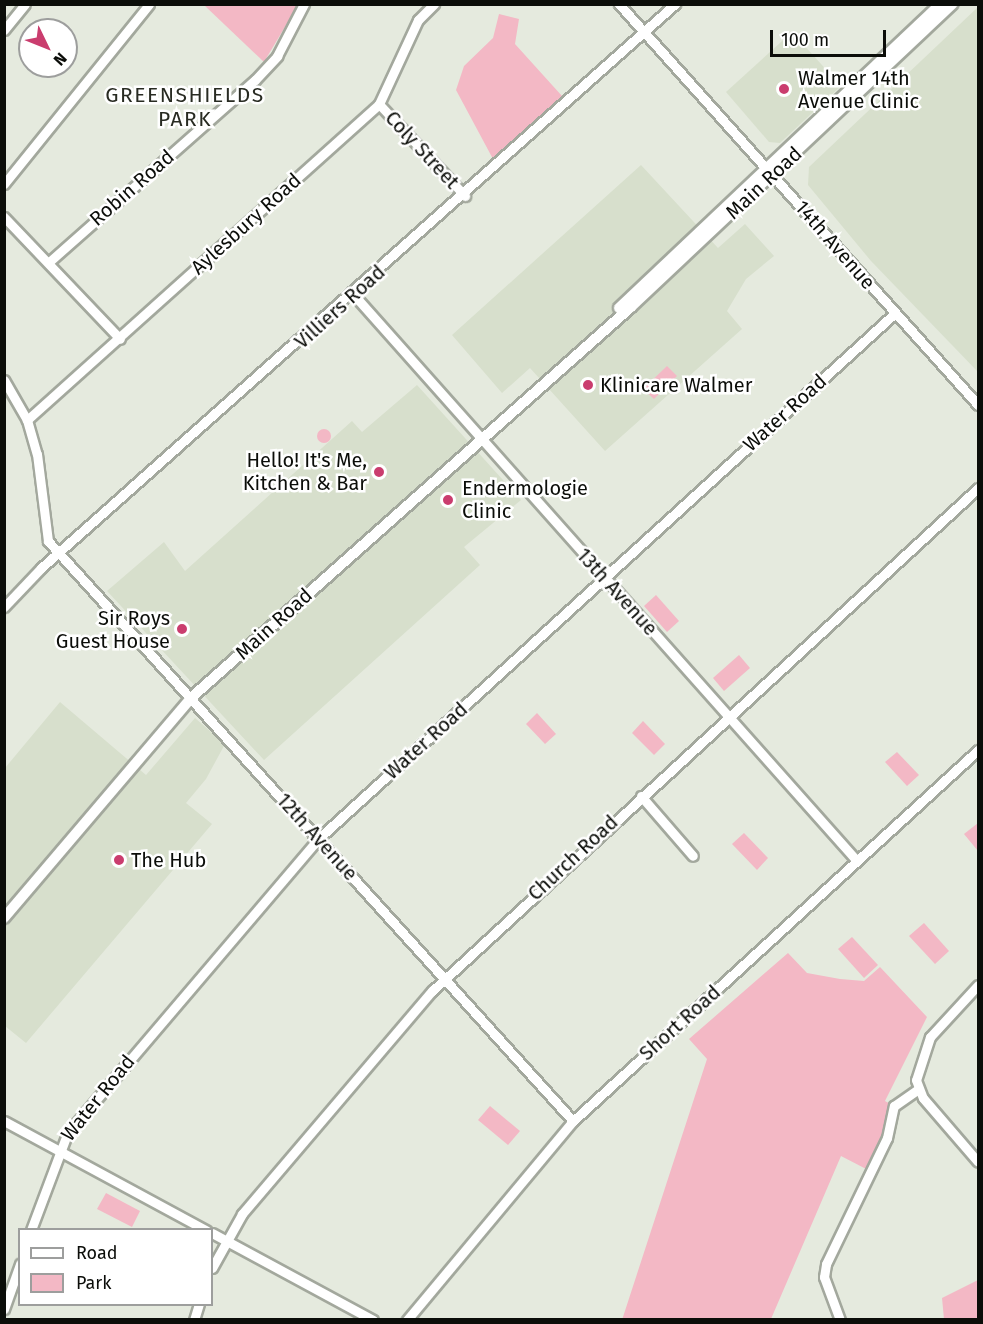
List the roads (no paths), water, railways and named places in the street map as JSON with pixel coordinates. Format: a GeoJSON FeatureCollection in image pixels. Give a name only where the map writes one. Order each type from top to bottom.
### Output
{"type":"FeatureCollection","features":[{"type":"Feature","properties":{"kind":"main road","name":"Main Road"},"geometry":{"type":"LineString","coordinates":[[770,172],[941,4]]}},
{"type":"Feature","properties":{"kind":"main road","name":"Main Road"},"geometry":{"type":"LineString","coordinates":[[4,918],[192,697],[482,439],[953,4]]}},
{"type":"Feature","properties":{"kind":"street"},"geometry":{"type":"LineString","coordinates":[[4,30],[25,4]]}},
{"type":"Feature","properties":{"kind":"street"},"geometry":{"type":"LineString","coordinates":[[4,184],[149,4]]}},
{"type":"Feature","properties":{"kind":"street","name":"Robin Road"},"geometry":{"type":"LineString","coordinates":[[49,262],[255,80],[277,56],[304,4]]}},
{"type":"Feature","properties":{"kind":"street","name":"Aylesbury Road"},"geometry":{"type":"LineString","coordinates":[[27,420],[120,339],[379,104],[418,20],[434,4]]}},
{"type":"Feature","properties":{"kind":"street","name":"14th Avenue"},"geometry":{"type":"LineString","coordinates":[[619,4],[978,405]]}},
{"type":"Feature","properties":{"kind":"street","name":"Villiers Road"},"geometry":{"type":"LineString","coordinates":[[4,607],[60,553],[646,34],[675,4]]}},
{"type":"Feature","properties":{"kind":"street","name":"Coly Street"},"geometry":{"type":"LineString","coordinates":[[379,104],[465,196]]}},
{"type":"Feature","properties":{"kind":"street"},"geometry":{"type":"LineString","coordinates":[[4,218],[49,262],[120,339]]}},
{"type":"Feature","properties":{"kind":"street","name":"13th Avenue"},"geometry":{"type":"LineString","coordinates":[[354,295],[857,861]]}},
{"type":"Feature","properties":{"kind":"street","name":"Water Road"},"geometry":{"type":"LineString","coordinates":[[32,1228],[58,1150],[75,1123],[318,839],[895,313]]}},
{"type":"Feature","properties":{"kind":"street","name":"12th Avenue"},"geometry":{"type":"LineString","coordinates":[[4,380],[27,420],[44,485],[47,538],[573,1121]]}},
{"type":"Feature","properties":{"kind":"street","name":"Church Road"},"geometry":{"type":"LineString","coordinates":[[213,1266],[224,1239],[445,979],[978,488]]}},
{"type":"Feature","properties":{"kind":"street","name":"Short Road"},"geometry":{"type":"LineString","coordinates":[[407,1320],[573,1121],[978,750]]}},
{"type":"Feature","properties":{"kind":"street"},"geometry":{"type":"LineString","coordinates":[[641,796],[693,856]]}},
{"type":"Feature","properties":{"kind":"street"},"geometry":{"type":"LineString","coordinates":[[978,985],[939,1024],[919,1060],[917,1090],[978,1162]]}},
{"type":"Feature","properties":{"kind":"street"},"geometry":{"type":"LineString","coordinates":[[840,1320],[824,1277],[825,1264],[886,1138],[894,1106],[917,1090]]}},
{"type":"Feature","properties":{"kind":"street"},"geometry":{"type":"LineString","coordinates":[[4,1121],[202,1228]]}},
{"type":"Feature","properties":{"kind":"street"},"geometry":{"type":"LineString","coordinates":[[213,1234],[373,1320]]}},
{"type":"Feature","properties":{"kind":"street"},"geometry":{"type":"LineString","coordinates":[[4,1309],[18,1270]]}},
{"type":"Feature","properties":{"kind":"place","name":"Walmer 14th Avenue Clinic"},"geometry":{"type":"Point","coordinates":[784,89]}},
{"type":"Feature","properties":{"kind":"place","name":"Klinicare Walmer"},"geometry":{"type":"Point","coordinates":[588,385]}},
{"type":"Feature","properties":{"kind":"place","name":"Hello! It's Me, Kitchen & Bar"},"geometry":{"type":"Point","coordinates":[379,472]}},
{"type":"Feature","properties":{"kind":"place","name":"Endermologie Clinic"},"geometry":{"type":"Point","coordinates":[448,500]}},
{"type":"Feature","properties":{"kind":"place","name":"Sir Roys Guest House"},"geometry":{"type":"Point","coordinates":[182,629]}},
{"type":"Feature","properties":{"kind":"place","name":"The Hub"},"geometry":{"type":"Point","coordinates":[119,860]}},
{"type":"Feature","properties":{"kind":"district","name":"GREENSHIELDS PARK"},"geometry":{"type":"Point","coordinates":[185,107]}}]}
